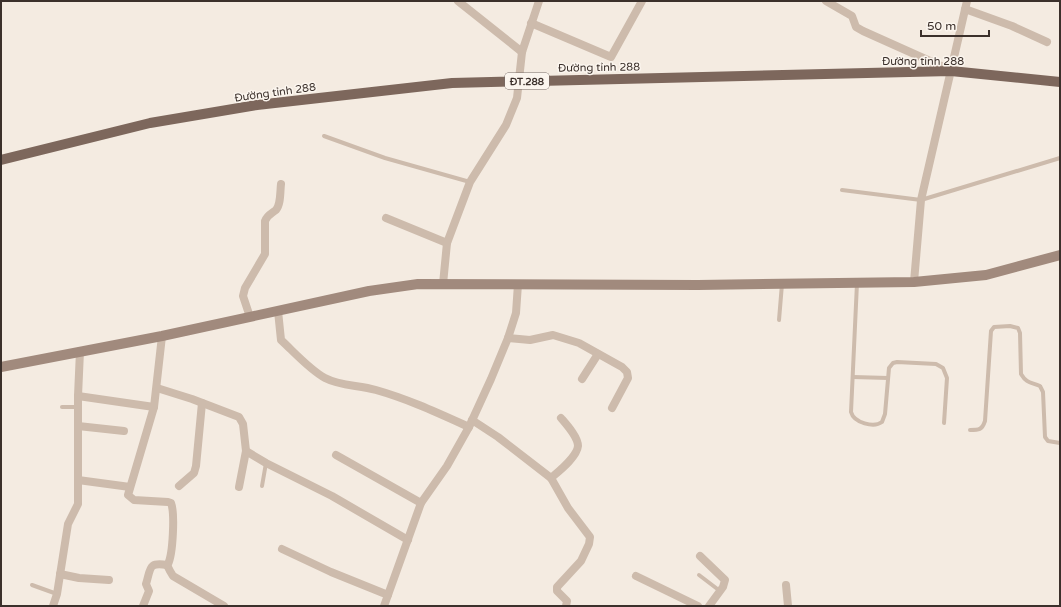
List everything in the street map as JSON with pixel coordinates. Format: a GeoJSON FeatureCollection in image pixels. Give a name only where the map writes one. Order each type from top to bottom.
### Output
{"type":"FeatureCollection","features":[{"type":"Feature","properties":{"kind":"main road","name":"Đường tỉnh 288"},"geometry":{"type":"LineString","coordinates":[[1,160],[150,123],[257,106],[452,83],[951,71],[1060,82]]}},
{"type":"Feature","properties":{"kind":"street"},"geometry":{"type":"LineString","coordinates":[[531,23],[611,57],[642,1]]}},
{"type":"Feature","properties":{"kind":"street"},"geometry":{"type":"LineString","coordinates":[[463,2],[522,52]]}},
{"type":"Feature","properties":{"kind":"street"},"geometry":{"type":"LineString","coordinates":[[830,2],[852,16],[856,27],[863,31],[951,71]]}},
{"type":"Feature","properties":{"kind":"street"},"geometry":{"type":"LineString","coordinates":[[443,284],[447,243],[470,182],[506,125],[517,98],[522,52],[531,23],[535,3]]}},
{"type":"Feature","properties":{"kind":"street"},"geometry":{"type":"LineString","coordinates":[[914,282],[921,200],[966,5],[1047,42]]}},
{"type":"Feature","properties":{"kind":"street"},"geometry":{"type":"LineString","coordinates":[[250,317],[243,296],[245,288],[265,254],[265,221],[266,217],[277,209],[281,184]]}},
{"type":"Feature","properties":{"kind":"street"},"geometry":{"type":"LineString","coordinates":[[386,218],[447,243]]}},
{"type":"Feature","properties":{"kind":"street"},"geometry":{"type":"LineString","coordinates":[[1,367],[162,336],[369,292],[418,284],[698,285],[914,282],[986,274],[1060,255]]}},
{"type":"Feature","properties":{"kind":"street"},"geometry":{"type":"LineString","coordinates":[[384,606],[421,503],[446,466],[471,424],[508,338],[516,313],[518,284]]}},
{"type":"Feature","properties":{"kind":"street"},"geometry":{"type":"LineString","coordinates":[[278,311],[281,340],[310,367],[325,378],[336,382],[374,389],[412,401],[471,424],[498,437],[551,478],[568,508],[590,537],[589,544],[581,561],[557,587],[557,591],[567,601],[566,606]]}},
{"type":"Feature","properties":{"kind":"street"},"geometry":{"type":"LineString","coordinates":[[508,338],[530,340],[553,335],[579,343],[622,367],[627,372],[628,378],[612,408]]}},
{"type":"Feature","properties":{"kind":"street"},"geometry":{"type":"LineString","coordinates":[[162,336],[154,407],[128,495],[134,500],[171,503],[173,510],[172,547],[167,565]]}},
{"type":"Feature","properties":{"kind":"street"},"geometry":{"type":"LineString","coordinates":[[53,606],[57,594],[68,524],[78,504],[78,396],[80,351]]}},
{"type":"Feature","properties":{"kind":"street"},"geometry":{"type":"LineString","coordinates":[[582,379],[598,354]]}},
{"type":"Feature","properties":{"kind":"street"},"geometry":{"type":"LineString","coordinates":[[157,388],[239,417],[243,424],[246,451],[239,487]]}},
{"type":"Feature","properties":{"kind":"street"},"geometry":{"type":"LineString","coordinates":[[78,396],[154,407]]}},
{"type":"Feature","properties":{"kind":"street"},"geometry":{"type":"LineString","coordinates":[[179,486],[194,473],[196,466],[202,403]]}},
{"type":"Feature","properties":{"kind":"street"},"geometry":{"type":"LineString","coordinates":[[551,478],[570,460],[578,446],[576,439],[561,418]]}},
{"type":"Feature","properties":{"kind":"street"},"geometry":{"type":"LineString","coordinates":[[78,426],[124,430]]}},
{"type":"Feature","properties":{"kind":"street"},"geometry":{"type":"LineString","coordinates":[[246,451],[266,463],[332,496],[408,540]]}},
{"type":"Feature","properties":{"kind":"street"},"geometry":{"type":"LineString","coordinates":[[336,455],[421,503]]}},
{"type":"Feature","properties":{"kind":"street"},"geometry":{"type":"LineString","coordinates":[[78,480],[130,487]]}},
{"type":"Feature","properties":{"kind":"street"},"geometry":{"type":"LineString","coordinates":[[282,549],[331,572],[388,595]]}},
{"type":"Feature","properties":{"kind":"street"},"geometry":{"type":"LineString","coordinates":[[700,556],[725,580],[725,584],[709,606]]}},
{"type":"Feature","properties":{"kind":"street"},"geometry":{"type":"LineString","coordinates":[[143,606],[149,591],[146,584],[152,566],[155,564],[167,565]]}},
{"type":"Feature","properties":{"kind":"street"},"geometry":{"type":"LineString","coordinates":[[167,565],[174,576],[224,606]]}},
{"type":"Feature","properties":{"kind":"street"},"geometry":{"type":"LineString","coordinates":[[60,574],[109,580]]}},
{"type":"Feature","properties":{"kind":"street"},"geometry":{"type":"LineString","coordinates":[[636,576],[698,606]]}},
{"type":"Feature","properties":{"kind":"street"},"geometry":{"type":"LineString","coordinates":[[786,585],[788,606]]}},
{"type":"Feature","properties":{"kind":"lane"},"geometry":{"type":"LineString","coordinates":[[324,136],[385,158],[470,182]]}},
{"type":"Feature","properties":{"kind":"lane"},"geometry":{"type":"LineString","coordinates":[[842,190],[921,200],[1060,158]]}},
{"type":"Feature","properties":{"kind":"lane"},"geometry":{"type":"LineString","coordinates":[[779,320],[782,283]]}},
{"type":"Feature","properties":{"kind":"lane"},"geometry":{"type":"LineString","coordinates":[[857,283],[852,416],[858,421],[876,424],[882,422],[885,414],[890,366],[897,362],[936,364],[944,368],[947,378],[944,423]]}},
{"type":"Feature","properties":{"kind":"lane"},"geometry":{"type":"LineString","coordinates":[[970,430],[978,430],[982,428],[985,421],[991,331],[994,327],[1010,326],[1018,328],[1020,333],[1021,374],[1024,380],[1040,386],[1043,392],[1045,437],[1048,442],[1060,443]]}},
{"type":"Feature","properties":{"kind":"lane"},"geometry":{"type":"LineString","coordinates":[[853,377],[888,378]]}},
{"type":"Feature","properties":{"kind":"lane"},"geometry":{"type":"LineString","coordinates":[[62,407],[78,406]]}},
{"type":"Feature","properties":{"kind":"lane"},"geometry":{"type":"LineString","coordinates":[[262,486],[266,463]]}},
{"type":"Feature","properties":{"kind":"lane"},"geometry":{"type":"LineString","coordinates":[[698,575],[720,591]]}},
{"type":"Feature","properties":{"kind":"lane"},"geometry":{"type":"LineString","coordinates":[[32,585],[57,594]]}}]}
